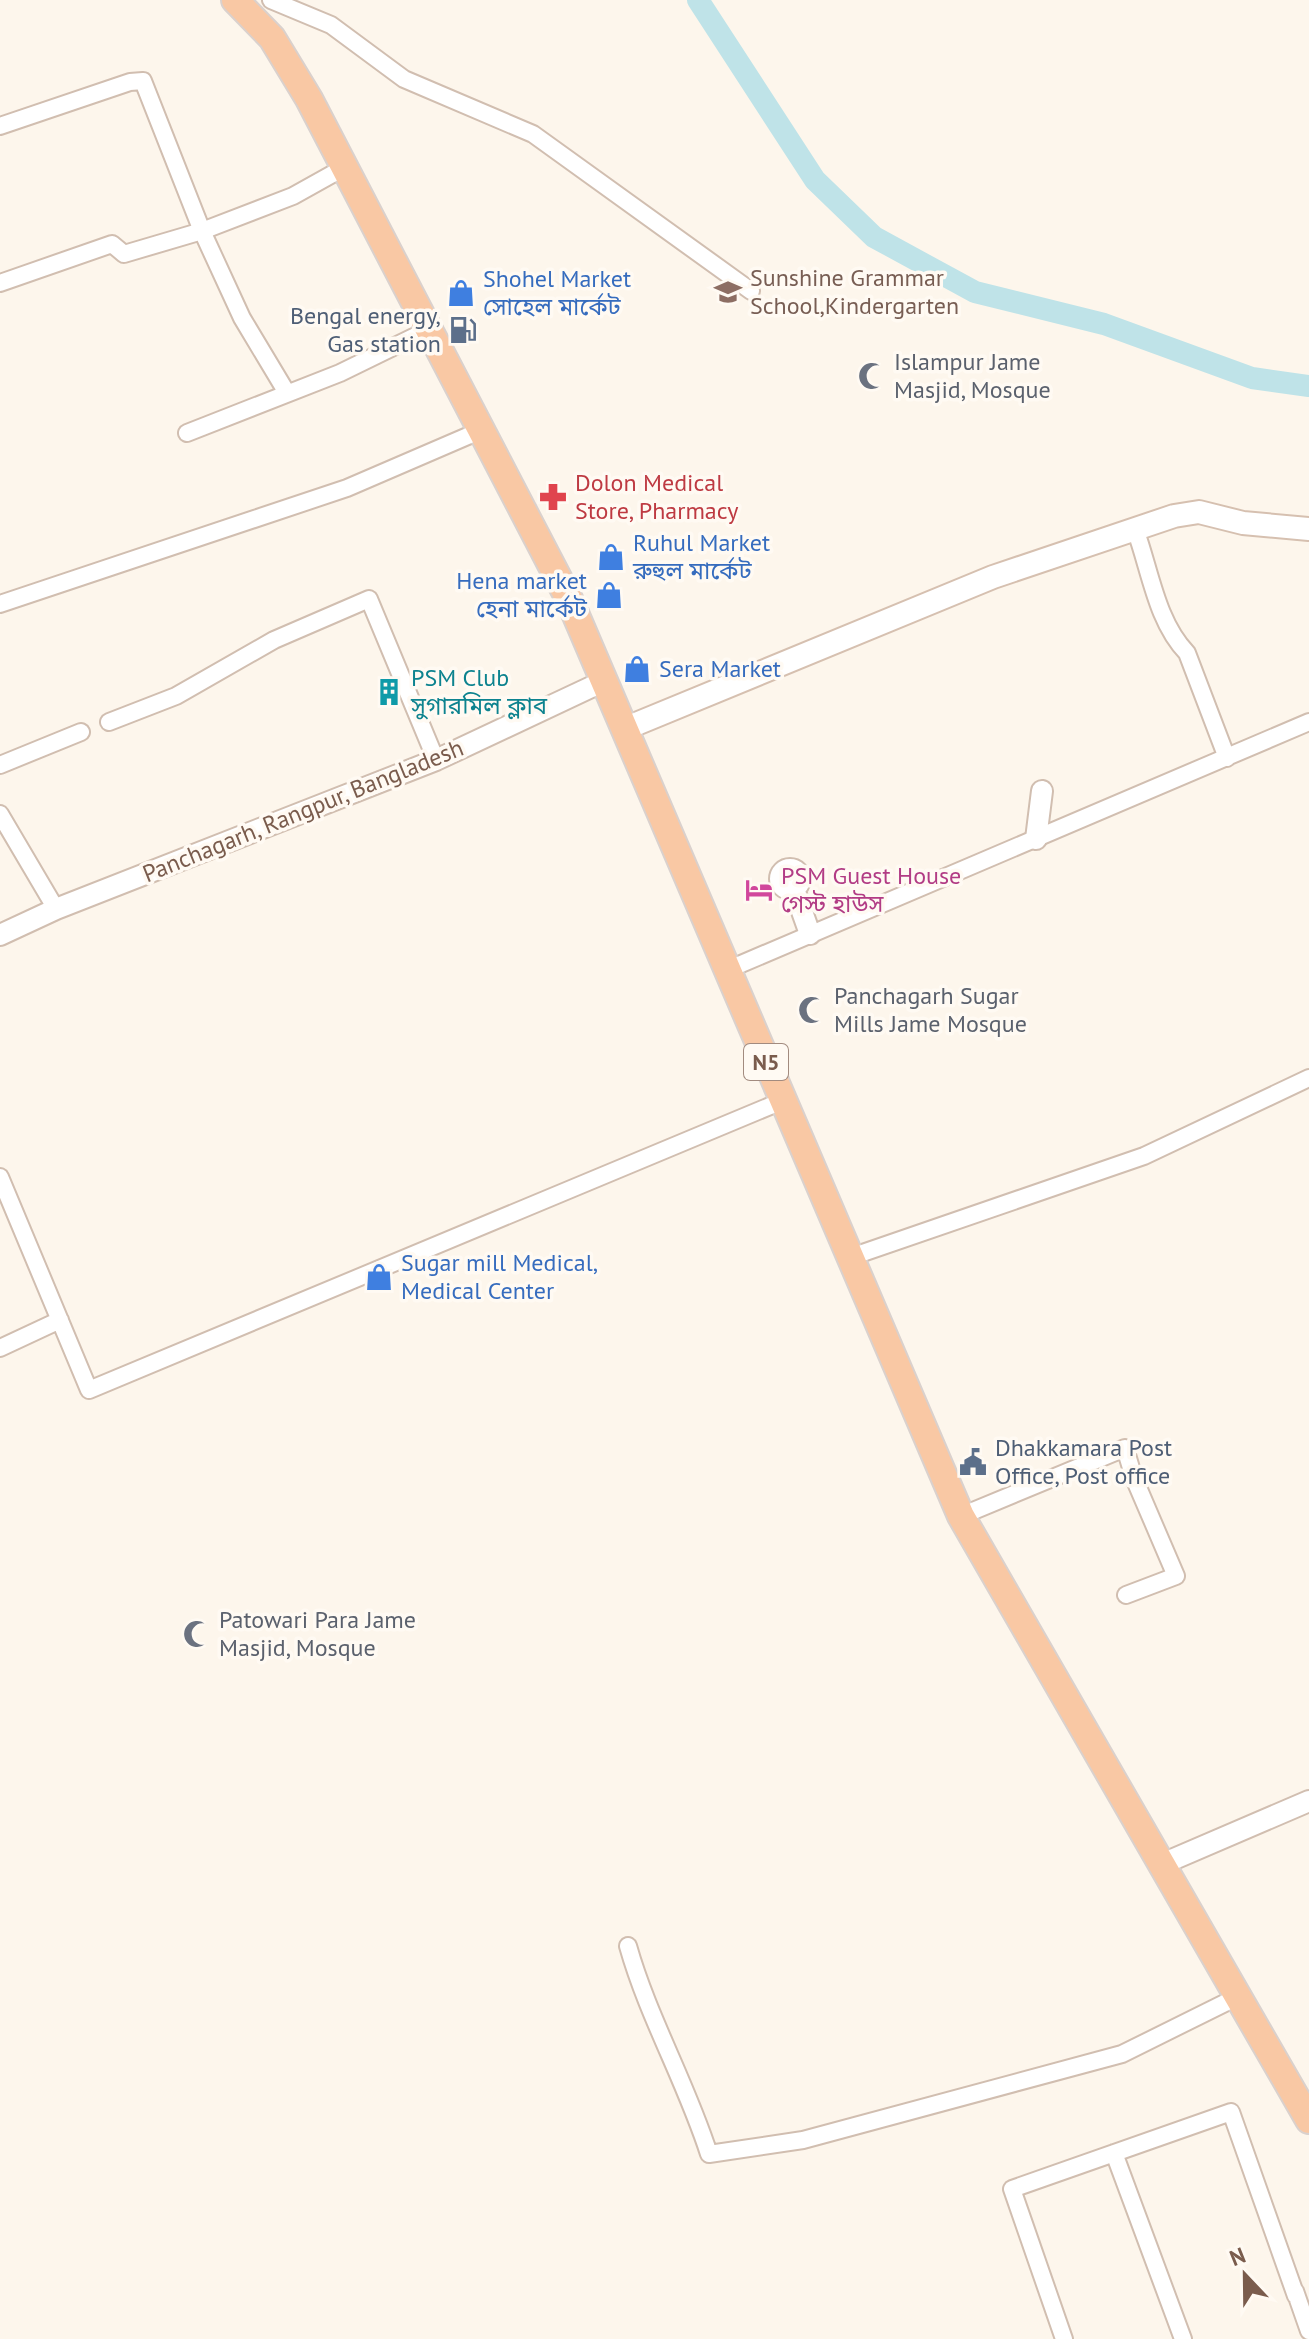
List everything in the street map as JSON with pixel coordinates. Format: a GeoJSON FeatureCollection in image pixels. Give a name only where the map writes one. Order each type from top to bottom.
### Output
{"type":"FeatureCollection","features":[{"type":"Feature","properties":{"kind":"highway","name":"N5"},"geometry":{"type":"LineString","coordinates":[[237,0],[279,49],[345,167],[549,556],[961,1516],[1309,2120]]}},
{"type":"Feature","properties":{"kind":"main road"},"geometry":{"type":"LineString","coordinates":[[624,729],[993,577],[1135,529],[1199,512],[1243,523],[1309,529]]}},
{"type":"Feature","properties":{"kind":"street"},"geometry":{"type":"LineString","coordinates":[[271,0],[331,25],[404,79],[533,134],[751,291]]}},
{"type":"Feature","properties":{"kind":"street"},"geometry":{"type":"LineString","coordinates":[[0,126],[130,82],[143,81],[202,231],[242,318],[287,393]]}},
{"type":"Feature","properties":{"kind":"street"},"geometry":{"type":"LineString","coordinates":[[0,283],[112,244],[124,254],[202,231],[293,196],[345,167]]}},
{"type":"Feature","properties":{"kind":"street"},"geometry":{"type":"LineString","coordinates":[[187,433],[287,393],[430,329]]}},
{"type":"Feature","properties":{"kind":"street"},"geometry":{"type":"LineString","coordinates":[[0,604],[347,488],[484,429]]}},
{"type":"Feature","properties":{"kind":"street"},"geometry":{"type":"LineString","coordinates":[[1135,529],[1165,620],[1175,640],[1187,653],[1227,758]]}},
{"type":"Feature","properties":{"kind":"street"},"geometry":{"type":"LineString","coordinates":[[109,722],[176,696],[274,640],[369,599],[436,760]]}},
{"type":"Feature","properties":{"kind":"street","name":"Panchagarh, Rangpur, Bangladesh"},"geometry":{"type":"LineString","coordinates":[[0,935],[56,909],[436,760],[604,681]]}},
{"type":"Feature","properties":{"kind":"street"},"geometry":{"type":"LineString","coordinates":[[727,970],[1309,722]]}},
{"type":"Feature","properties":{"kind":"street"},"geometry":{"type":"LineString","coordinates":[[0,765],[81,732]]}},
{"type":"Feature","properties":{"kind":"street"},"geometry":{"type":"LineString","coordinates":[[1036,839],[1042,791]]}},
{"type":"Feature","properties":{"kind":"street"},"geometry":{"type":"LineString","coordinates":[[0,814],[56,909]]}},
{"type":"Feature","properties":{"kind":"street"},"geometry":{"type":"LineString","coordinates":[[794,889],[810,934]]}},
{"type":"Feature","properties":{"kind":"street"},"geometry":{"type":"LineString","coordinates":[[848,1258],[1144,1156],[1309,1078]]}},
{"type":"Feature","properties":{"kind":"street"},"geometry":{"type":"LineString","coordinates":[[0,1177],[89,1390],[782,1101]]}},
{"type":"Feature","properties":{"kind":"street"},"geometry":{"type":"LineString","coordinates":[[0,1348],[60,1320]]}},
{"type":"Feature","properties":{"kind":"street"},"geometry":{"type":"LineString","coordinates":[[961,1516],[1125,1448],[1134,1478],[1176,1576],[1126,1595]]}},
{"type":"Feature","properties":{"kind":"street"},"geometry":{"type":"LineString","coordinates":[[1160,1865],[1309,1801]]}},
{"type":"Feature","properties":{"kind":"street"},"geometry":{"type":"LineString","coordinates":[[628,1946],[639,1984],[693,2102],[709,2154],[803,2140],[1122,2054],[1237,1997]]}},
{"type":"Feature","properties":{"kind":"street"},"geometry":{"type":"LineString","coordinates":[[1064,2339],[1012,2189],[1231,2112],[1309,2331]]}},
{"type":"Feature","properties":{"kind":"street"},"geometry":{"type":"LineString","coordinates":[[1114,2153],[1183,2339]]}},
{"type":"Feature","properties":{"kind":"waterway"},"geometry":{"type":"LineString","coordinates":[[698,0],[815,180],[874,237],[975,292],[1104,324],[1252,378],[1309,386]]}},
{"type":"Feature","properties":{"kind":"place","name":"Sunshine Grammar School,Kindergarten"},"geometry":{"type":"Point","coordinates":[728,292]}},
{"type":"Feature","properties":{"kind":"place","name":"Shohel Market সোহেল মার্কেট"},"geometry":{"type":"Point","coordinates":[461,293]}},
{"type":"Feature","properties":{"kind":"place","name":"Bengal energy, Gas station"},"geometry":{"type":"Point","coordinates":[463,330]}},
{"type":"Feature","properties":{"kind":"place","name":"Islampur Jame Masjid, Mosque"},"geometry":{"type":"Point","coordinates":[872,376]}},
{"type":"Feature","properties":{"kind":"place","name":"Dolon Medical Store, Pharmacy"},"geometry":{"type":"Point","coordinates":[553,497]}},
{"type":"Feature","properties":{"kind":"place","name":"Ruhul Market রুহুল মার্কেট"},"geometry":{"type":"Point","coordinates":[611,557]}},
{"type":"Feature","properties":{"kind":"place","name":"Hena market হেনা মার্কেট"},"geometry":{"type":"Point","coordinates":[609,595]}},
{"type":"Feature","properties":{"kind":"place","name":"Sera Market"},"geometry":{"type":"Point","coordinates":[637,669]}},
{"type":"Feature","properties":{"kind":"place","name":"PSM Club সুগারমিল ক্লাব"},"geometry":{"type":"Point","coordinates":[389,692]}},
{"type":"Feature","properties":{"kind":"place","name":"PSM Guest House গেস্ট হাউস"},"geometry":{"type":"Point","coordinates":[759,890]}},
{"type":"Feature","properties":{"kind":"place","name":"Panchagarh Sugar Mills Jame Mosque"},"geometry":{"type":"Point","coordinates":[812,1010]}},
{"type":"Feature","properties":{"kind":"place","name":"Sugar mill Medical, Medical Center"},"geometry":{"type":"Point","coordinates":[379,1277]}},
{"type":"Feature","properties":{"kind":"place","name":"Dhakkamara Post Office, Post office"},"geometry":{"type":"Point","coordinates":[973,1462]}},
{"type":"Feature","properties":{"kind":"place","name":"Patowari Para Jame Masjid, Mosque"},"geometry":{"type":"Point","coordinates":[197,1634]}}]}
